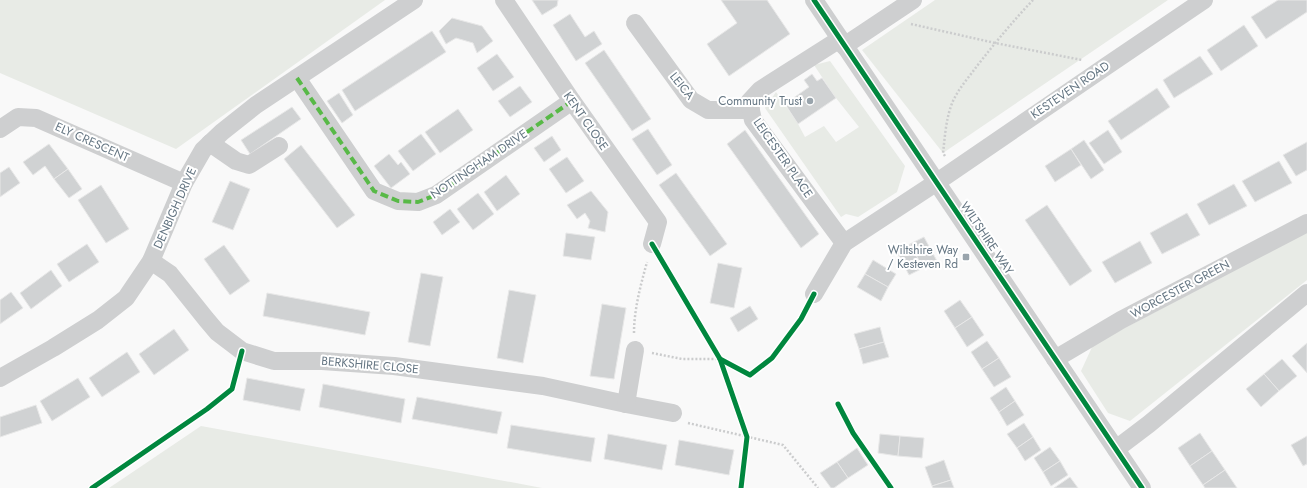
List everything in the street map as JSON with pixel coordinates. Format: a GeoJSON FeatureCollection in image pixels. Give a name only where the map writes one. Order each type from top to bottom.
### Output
{"type":"FeatureCollection","features":[{"type":"Feature","properties":{"kind":"street","name":"DENBIGH DRIVE"},"geometry":{"type":"LineString","coordinates":[[0,378],[98,320],[126,298],[151,261],[184,183],[203,150],[222,132],[256,105],[414,0]]}},
{"type":"Feature","properties":{"kind":"street","name":"KENT CLOSE"},"geometry":{"type":"LineString","coordinates":[[504,0],[572,101],[658,222],[652,244]]}},
{"type":"Feature","properties":{"kind":"street","name":"WILTSHIRE WAY"},"geometry":{"type":"LineString","coordinates":[[814,0],[1142,488]]}},
{"type":"Feature","properties":{"kind":"street"},"geometry":{"type":"LineString","coordinates":[[842,42],[886,19],[913,0]]}},
{"type":"Feature","properties":{"kind":"street","name":"KESTEVEN ROAD"},"geometry":{"type":"LineString","coordinates":[[937,182],[1204,0]]}},
{"type":"Feature","properties":{"kind":"street","name":"LEICA"},"geometry":{"type":"LineString","coordinates":[[635,24],[691,100],[708,110],[751,110]]}},
{"type":"Feature","properties":{"kind":"street","name":"LEICESTER PLACE"},"geometry":{"type":"LineString","coordinates":[[842,42],[760,90],[749,102],[753,120],[844,243]]}},
{"type":"Feature","properties":{"kind":"street","name":"NOTTINGHAM DRIVE"},"geometry":{"type":"LineString","coordinates":[[297,78],[374,191],[398,201],[418,202],[436,195],[572,101]]}},
{"type":"Feature","properties":{"kind":"street","name":"ELY CRESCENT"},"geometry":{"type":"LineString","coordinates":[[0,129],[18,117],[36,118],[184,183]]}},
{"type":"Feature","properties":{"kind":"street"},"geometry":{"type":"LineString","coordinates":[[210,143],[236,161],[249,166],[279,146]]}},
{"type":"Feature","properties":{"kind":"street"},"geometry":{"type":"LineString","coordinates":[[814,294],[844,243],[937,182]]}},
{"type":"Feature","properties":{"kind":"street","name":"WORCESTER GREEN"},"geometry":{"type":"LineString","coordinates":[[1055,359],[1121,320],[1307,223]]}},
{"type":"Feature","properties":{"kind":"street","name":"BERKSHIRE CLOSE"},"geometry":{"type":"LineString","coordinates":[[151,261],[170,274],[217,332],[242,351],[274,361],[322,361],[394,366],[544,386],[673,413]]}},
{"type":"Feature","properties":{"kind":"street"},"geometry":{"type":"LineString","coordinates":[[1116,449],[1155,419],[1307,293]]}},
{"type":"Feature","properties":{"kind":"street"},"geometry":{"type":"LineString","coordinates":[[626,404],[634,350]]}},
{"type":"Feature","properties":{"kind":"path"},"geometry":{"type":"LineString","coordinates":[[943,153],[952,102],[959,89],[1018,15],[1033,0]]}},
{"type":"Feature","properties":{"kind":"path"},"geometry":{"type":"LineString","coordinates":[[886,19],[995,43],[1108,64]]}},
{"type":"Feature","properties":{"kind":"path"},"geometry":{"type":"LineString","coordinates":[[634,326],[641,284],[652,244]]}},
{"type":"Feature","properties":{"kind":"path"},"geometry":{"type":"LineString","coordinates":[[634,350],[682,359],[720,359]]}},
{"type":"Feature","properties":{"kind":"path"},"geometry":{"type":"LineString","coordinates":[[716,352],[723,366]]}},
{"type":"Feature","properties":{"kind":"path"},"geometry":{"type":"LineString","coordinates":[[673,413],[677,421],[783,445],[818,488]]}},
{"type":"Feature","properties":{"kind":"path"},"geometry":{"type":"LineString","coordinates":[[744,429],[747,437],[746,443]]}},
{"type":"Feature","properties":{"kind":"shaded area"},"geometry":{"type":"Polygon","coordinates":[[[0,0],[385,0],[176,149],[0,73],[0,0]]]}},
{"type":"Feature","properties":{"kind":"shaded area"},"geometry":{"type":"Polygon","coordinates":[[[935,0],[1168,0],[943,153],[862,50],[935,0]]]}},
{"type":"Feature","properties":{"kind":"shaded area"},"geometry":{"type":"Polygon","coordinates":[[[830,61],[905,166],[897,192],[858,217],[846,214],[841,217],[765,108],[776,92],[805,137],[824,126],[836,142],[859,127],[836,98],[814,65],[830,61]]]}},
{"type":"Feature","properties":{"kind":"shaded area"},"geometry":{"type":"Polygon","coordinates":[[[1307,231],[1307,280],[1130,421],[1108,413],[1081,371],[1093,345],[1307,231]]]}},
{"type":"Feature","properties":{"kind":"shaded area"},"geometry":{"type":"Polygon","coordinates":[[[201,426],[516,483],[542,488],[109,488],[201,426]]]}},
{"type":"Feature","properties":{"kind":"building"},"geometry":{"type":"Polygon","coordinates":[[[532,0],[558,0],[557,6],[542,15],[532,0]]]}},
{"type":"Feature","properties":{"kind":"building"},"geometry":{"type":"Polygon","coordinates":[[[721,0],[767,0],[790,34],[729,76],[707,44],[737,23],[721,0]]]}},
{"type":"Feature","properties":{"kind":"building"},"geometry":{"type":"Polygon","coordinates":[[[1278,0],[1307,0],[1307,12],[1266,39],[1251,17],[1278,0]]]}},
{"type":"Feature","properties":{"kind":"building"},"geometry":{"type":"Polygon","coordinates":[[[570,14],[585,37],[594,31],[602,44],[576,61],[553,25],[570,14]]]}},
{"type":"Feature","properties":{"kind":"building"},"geometry":{"type":"Polygon","coordinates":[[[452,18],[482,26],[493,41],[477,53],[473,43],[456,38],[446,44],[439,31],[452,18]]]}},
{"type":"Feature","properties":{"kind":"building"},"geometry":{"type":"Polygon","coordinates":[[[1244,25],[1258,46],[1221,71],[1207,50],[1244,25]]]}},
{"type":"Feature","properties":{"kind":"building"},"geometry":{"type":"Polygon","coordinates":[[[432,31],[446,52],[355,111],[342,90],[432,31]]]}},
{"type":"Feature","properties":{"kind":"building"},"geometry":{"type":"Polygon","coordinates":[[[604,50],[651,119],[632,131],[585,63],[604,50]]]}},
{"type":"Feature","properties":{"kind":"building"},"geometry":{"type":"Polygon","coordinates":[[[497,54],[514,77],[493,91],[477,68],[497,54]]]}},
{"type":"Feature","properties":{"kind":"building"},"geometry":{"type":"Polygon","coordinates":[[[1200,56],[1213,74],[1174,98],[1163,80],[1200,56]]]}},
{"type":"Feature","properties":{"kind":"building","name":"Community Trust"},"geometry":{"type":"Polygon","coordinates":[[[812,74],[817,81],[822,78],[836,98],[798,124],[785,104],[809,87],[804,80],[812,74]]]}},
{"type":"Feature","properties":{"kind":"building"},"geometry":{"type":"Polygon","coordinates":[[[520,86],[532,102],[510,117],[498,101],[520,86]]]}},
{"type":"Feature","properties":{"kind":"building"},"geometry":{"type":"Polygon","coordinates":[[[1157,88],[1170,107],[1121,140],[1108,121],[1157,88]]]}},
{"type":"Feature","properties":{"kind":"building"},"geometry":{"type":"Polygon","coordinates":[[[339,93],[353,115],[342,123],[327,101],[339,93]]]}},
{"type":"Feature","properties":{"kind":"building"},"geometry":{"type":"Polygon","coordinates":[[[292,107],[301,119],[250,154],[241,140],[292,107]]]}},
{"type":"Feature","properties":{"kind":"building"},"geometry":{"type":"Polygon","coordinates":[[[458,109],[473,130],[440,153],[425,132],[458,109]]]}},
{"type":"Feature","properties":{"kind":"building"},"geometry":{"type":"Polygon","coordinates":[[[648,129],[672,165],[657,175],[632,139],[648,129]]]}},
{"type":"Feature","properties":{"kind":"building"},"geometry":{"type":"Polygon","coordinates":[[[745,130],[819,234],[801,248],[727,144],[745,130]]]}},
{"type":"Feature","properties":{"kind":"building"},"geometry":{"type":"Polygon","coordinates":[[[1108,130],[1122,152],[1104,164],[1089,143],[1108,130]]]}},
{"type":"Feature","properties":{"kind":"building"},"geometry":{"type":"Polygon","coordinates":[[[421,134],[436,154],[413,171],[398,151],[421,134]]]}},
{"type":"Feature","properties":{"kind":"building"},"geometry":{"type":"Polygon","coordinates":[[[552,136],[561,150],[544,162],[534,148],[552,136]]]}},
{"type":"Feature","properties":{"kind":"building"},"geometry":{"type":"Polygon","coordinates":[[[1084,140],[1104,170],[1091,179],[1071,149],[1084,140]]]}},
{"type":"Feature","properties":{"kind":"building"},"geometry":{"type":"Polygon","coordinates":[[[1307,142],[1307,170],[1296,176],[1283,155],[1307,142]]]}},
{"type":"Feature","properties":{"kind":"building"},"geometry":{"type":"Polygon","coordinates":[[[49,144],[68,169],[54,179],[45,166],[33,175],[23,162],[49,144]]]}},
{"type":"Feature","properties":{"kind":"building"},"geometry":{"type":"Polygon","coordinates":[[[301,145],[355,215],[337,228],[284,159],[301,145]]]}},
{"type":"Feature","properties":{"kind":"building"},"geometry":{"type":"Polygon","coordinates":[[[1071,149],[1081,165],[1055,182],[1045,166],[1071,149]]]}},
{"type":"Feature","properties":{"kind":"building"},"geometry":{"type":"Polygon","coordinates":[[[389,154],[398,165],[401,162],[410,174],[391,188],[374,166],[389,154]]]}},
{"type":"Feature","properties":{"kind":"building"},"geometry":{"type":"Polygon","coordinates":[[[567,157],[584,181],[566,193],[549,169],[567,157]]]}},
{"type":"Feature","properties":{"kind":"building"},"geometry":{"type":"Polygon","coordinates":[[[1279,161],[1292,183],[1255,202],[1242,181],[1279,161]]]}},
{"type":"Feature","properties":{"kind":"building"},"geometry":{"type":"Polygon","coordinates":[[[9,167],[20,183],[0,197],[0,173],[9,167]]]}},
{"type":"Feature","properties":{"kind":"building"},"geometry":{"type":"Polygon","coordinates":[[[68,169],[82,189],[69,198],[54,179],[68,169]]]}},
{"type":"Feature","properties":{"kind":"building"},"geometry":{"type":"Polygon","coordinates":[[[676,173],[727,244],[710,256],[659,185],[676,173]]]}},
{"type":"Feature","properties":{"kind":"building"},"geometry":{"type":"Polygon","coordinates":[[[506,175],[520,194],[497,211],[484,192],[506,175]]]}},
{"type":"Feature","properties":{"kind":"building"},"geometry":{"type":"Polygon","coordinates":[[[230,181],[250,189],[233,230],[212,222],[230,181]]]}},
{"type":"Feature","properties":{"kind":"building"},"geometry":{"type":"Polygon","coordinates":[[[1234,184],[1247,206],[1209,225],[1197,204],[1234,184]]]}},
{"type":"Feature","properties":{"kind":"building"},"geometry":{"type":"Polygon","coordinates":[[[101,185],[129,229],[106,243],[78,200],[101,185]]]}},
{"type":"Feature","properties":{"kind":"building"},"geometry":{"type":"Polygon","coordinates":[[[591,191],[608,212],[605,232],[588,228],[590,221],[585,213],[577,219],[567,205],[591,191]]]}},
{"type":"Feature","properties":{"kind":"building"},"geometry":{"type":"Polygon","coordinates":[[[478,193],[494,214],[473,230],[457,209],[478,193]]]}},
{"type":"Feature","properties":{"kind":"building"},"geometry":{"type":"Polygon","coordinates":[[[1047,205],[1092,271],[1070,286],[1025,220],[1047,205]]]}},
{"type":"Feature","properties":{"kind":"building"},"geometry":{"type":"Polygon","coordinates":[[[450,209],[460,222],[442,235],[433,222],[450,209]]]}},
{"type":"Feature","properties":{"kind":"building"},"geometry":{"type":"Polygon","coordinates":[[[1187,213],[1200,235],[1162,254],[1150,233],[1187,213]]]}},
{"type":"Feature","properties":{"kind":"building"},"geometry":{"type":"Polygon","coordinates":[[[566,233],[595,237],[591,260],[563,256],[566,233]]]}},
{"type":"Feature","properties":{"kind":"building"},"geometry":{"type":"Polygon","coordinates":[[[924,237],[937,261],[923,268],[910,244],[924,237]]]}},
{"type":"Feature","properties":{"kind":"building"},"geometry":{"type":"Polygon","coordinates":[[[1140,241],[1152,263],[1115,283],[1102,262],[1140,241]]]}},
{"type":"Feature","properties":{"kind":"building"},"geometry":{"type":"Polygon","coordinates":[[[87,244],[99,262],[69,282],[57,264],[87,244]]]}},
{"type":"Feature","properties":{"kind":"building"},"geometry":{"type":"Polygon","coordinates":[[[910,244],[923,268],[909,275],[897,252],[910,244]]]}},
{"type":"Feature","properties":{"kind":"building"},"geometry":{"type":"Polygon","coordinates":[[[224,245],[250,281],[230,295],[204,259],[224,245]]]}},
{"type":"Feature","properties":{"kind":"building"},"geometry":{"type":"Polygon","coordinates":[[[873,260],[896,274],[888,287],[865,274],[873,260]]]}},
{"type":"Feature","properties":{"kind":"building"},"geometry":{"type":"Polygon","coordinates":[[[718,263],[742,268],[734,308],[710,303],[718,263]]]}},
{"type":"Feature","properties":{"kind":"building"},"geometry":{"type":"Polygon","coordinates":[[[51,270],[62,286],[31,309],[20,293],[51,270]]]}},
{"type":"Feature","properties":{"kind":"building"},"geometry":{"type":"Polygon","coordinates":[[[421,273],[443,277],[430,346],[408,342],[421,273]]]}},
{"type":"Feature","properties":{"kind":"building"},"geometry":{"type":"Polygon","coordinates":[[[865,274],[888,287],[881,301],[857,287],[865,274]]]}},
{"type":"Feature","properties":{"kind":"building"},"geometry":{"type":"Polygon","coordinates":[[[509,290],[536,295],[523,363],[497,358],[509,290]]]}},
{"type":"Feature","properties":{"kind":"building"},"geometry":{"type":"Polygon","coordinates":[[[11,292],[23,308],[0,324],[0,300],[11,292]]]}},
{"type":"Feature","properties":{"kind":"building"},"geometry":{"type":"Polygon","coordinates":[[[267,293],[370,312],[365,335],[263,316],[267,293]]]}},
{"type":"Feature","properties":{"kind":"building"},"geometry":{"type":"Polygon","coordinates":[[[960,300],[972,317],[955,328],[944,311],[960,300]]]}},
{"type":"Feature","properties":{"kind":"building"},"geometry":{"type":"Polygon","coordinates":[[[602,304],[626,308],[614,379],[590,376],[602,304]]]}},
{"type":"Feature","properties":{"kind":"building"},"geometry":{"type":"Polygon","coordinates":[[[750,306],[758,319],[738,332],[730,318],[750,306]]]}},
{"type":"Feature","properties":{"kind":"building"},"geometry":{"type":"Polygon","coordinates":[[[972,317],[984,335],[967,347],[955,328],[972,317]]]}},
{"type":"Feature","properties":{"kind":"building"},"geometry":{"type":"Polygon","coordinates":[[[880,327],[884,342],[859,349],[854,334],[880,327]]]}},
{"type":"Feature","properties":{"kind":"building"},"geometry":{"type":"Polygon","coordinates":[[[174,329],[189,350],[154,375],[139,354],[174,329]]]}},
{"type":"Feature","properties":{"kind":"building"},"geometry":{"type":"Polygon","coordinates":[[[987,341],[999,358],[982,369],[971,352],[987,341]]]}},
{"type":"Feature","properties":{"kind":"building"},"geometry":{"type":"Polygon","coordinates":[[[884,342],[889,357],[863,364],[859,349],[884,342]]]}},
{"type":"Feature","properties":{"kind":"building"},"geometry":{"type":"Polygon","coordinates":[[[1307,343],[1307,373],[1292,356],[1307,343]]]}},
{"type":"Feature","properties":{"kind":"building"},"geometry":{"type":"Polygon","coordinates":[[[127,352],[140,372],[102,397],[89,378],[127,352]]]}},
{"type":"Feature","properties":{"kind":"building"},"geometry":{"type":"Polygon","coordinates":[[[999,358],[1011,377],[994,387],[982,369],[999,358]]]}},
{"type":"Feature","properties":{"kind":"building"},"geometry":{"type":"Polygon","coordinates":[[[1282,359],[1297,376],[1279,391],[1264,374],[1282,359]]]}},
{"type":"Feature","properties":{"kind":"building"},"geometry":{"type":"Polygon","coordinates":[[[1264,374],[1279,391],[1261,407],[1246,389],[1264,374]]]}},
{"type":"Feature","properties":{"kind":"building"},"geometry":{"type":"Polygon","coordinates":[[[78,378],[90,397],[52,421],[40,401],[78,378]]]}},
{"type":"Feature","properties":{"kind":"building"},"geometry":{"type":"Polygon","coordinates":[[[247,378],[305,389],[300,411],[243,400],[247,378]]]}},
{"type":"Feature","properties":{"kind":"building"},"geometry":{"type":"Polygon","coordinates":[[[323,384],[405,399],[401,423],[319,407],[323,384]]]}},
{"type":"Feature","properties":{"kind":"building"},"geometry":{"type":"Polygon","coordinates":[[[1006,387],[1015,401],[999,412],[990,398],[1006,387]]]}},
{"type":"Feature","properties":{"kind":"building"},"geometry":{"type":"Polygon","coordinates":[[[417,397],[502,412],[497,434],[412,419],[417,397]]]}},
{"type":"Feature","properties":{"kind":"building"},"geometry":{"type":"Polygon","coordinates":[[[1015,401],[1024,415],[1007,426],[999,412],[1015,401]]]}},
{"type":"Feature","properties":{"kind":"building"},"geometry":{"type":"Polygon","coordinates":[[[36,405],[42,423],[0,437],[0,417],[36,405]]]}},
{"type":"Feature","properties":{"kind":"building"},"geometry":{"type":"Polygon","coordinates":[[[1024,423],[1033,437],[1017,448],[1007,434],[1024,423]]]}},
{"type":"Feature","properties":{"kind":"building"},"geometry":{"type":"Polygon","coordinates":[[[511,425],[595,438],[591,462],[507,448],[511,425]]]}},
{"type":"Feature","properties":{"kind":"building"},"geometry":{"type":"Polygon","coordinates":[[[1200,433],[1212,451],[1190,466],[1178,448],[1200,433]]]}},
{"type":"Feature","properties":{"kind":"building"},"geometry":{"type":"Polygon","coordinates":[[[608,434],[667,445],[662,470],[604,459],[608,434]]]}},
{"type":"Feature","properties":{"kind":"building"},"geometry":{"type":"Polygon","coordinates":[[[880,434],[900,436],[898,456],[878,453],[880,434]]]}},
{"type":"Feature","properties":{"kind":"building"},"geometry":{"type":"Polygon","coordinates":[[[900,436],[924,438],[922,458],[898,456],[900,436]]]}},
{"type":"Feature","properties":{"kind":"building"},"geometry":{"type":"Polygon","coordinates":[[[1307,436],[1307,464],[1303,466],[1291,445],[1307,436]]]}},
{"type":"Feature","properties":{"kind":"building"},"geometry":{"type":"Polygon","coordinates":[[[1033,437],[1041,450],[1025,461],[1017,448],[1033,437]]]}},
{"type":"Feature","properties":{"kind":"building"},"geometry":{"type":"Polygon","coordinates":[[[679,440],[734,450],[729,475],[675,465],[679,440]]]}},
{"type":"Feature","properties":{"kind":"building"},"geometry":{"type":"Polygon","coordinates":[[[1050,447],[1060,461],[1043,472],[1034,458],[1050,447]]]}},
{"type":"Feature","properties":{"kind":"building"},"geometry":{"type":"Polygon","coordinates":[[[857,448],[868,465],[848,478],[837,462],[857,448]]]}},
{"type":"Feature","properties":{"kind":"building"},"geometry":{"type":"Polygon","coordinates":[[[1212,451],[1225,470],[1203,485],[1190,466],[1212,451]]]}},
{"type":"Feature","properties":{"kind":"building"},"geometry":{"type":"Polygon","coordinates":[[[944,460],[951,480],[932,486],[925,467],[944,460]]]}},
{"type":"Feature","properties":{"kind":"building"},"geometry":{"type":"Polygon","coordinates":[[[1060,461],[1068,475],[1051,486],[1043,472],[1060,461]]]}},
{"type":"Feature","properties":{"kind":"building"},"geometry":{"type":"Polygon","coordinates":[[[837,462],[848,478],[834,488],[831,488],[820,473],[837,462]]]}},
{"type":"Feature","properties":{"kind":"building"},"geometry":{"type":"Polygon","coordinates":[[[1225,470],[1237,488],[1205,488],[1203,485],[1225,470]]]}},
{"type":"Feature","properties":{"kind":"building"},"geometry":{"type":"Polygon","coordinates":[[[1070,477],[1078,488],[1054,488],[1070,477]]]}},
{"type":"Feature","properties":{"kind":"building"},"geometry":{"type":"Polygon","coordinates":[[[951,480],[954,488],[933,488],[932,486],[951,480]]]}},
{"type":"Feature","properties":{"kind":"marked path"},"geometry":{"type":"LineString","coordinates":[[297,78],[374,191],[398,201],[418,202],[436,195],[572,101]]}},
{"type":"Feature","properties":{"kind":"cycle path"},"geometry":{"type":"LineString","coordinates":[[814,0],[1142,488]]}},
{"type":"Feature","properties":{"kind":"cycle path"},"geometry":{"type":"LineString","coordinates":[[652,244],[720,359],[747,437],[741,488]]}},
{"type":"Feature","properties":{"kind":"cycle path"},"geometry":{"type":"LineString","coordinates":[[720,359],[750,375],[772,358],[801,319],[814,294]]}},
{"type":"Feature","properties":{"kind":"cycle path"},"geometry":{"type":"LineString","coordinates":[[92,488],[207,409],[232,389],[242,351]]}},
{"type":"Feature","properties":{"kind":"cycle path"},"geometry":{"type":"LineString","coordinates":[[838,404],[853,433],[891,488]]}},
{"type":"Feature","properties":{"kind":"place","name":"Community Trust"},"geometry":{"type":"Point","coordinates":[810,101]}},
{"type":"Feature","properties":{"kind":"place","name":"Wiltshire Way / Kesteven Rd"},"geometry":{"type":"Point","coordinates":[966,257]}}]}
